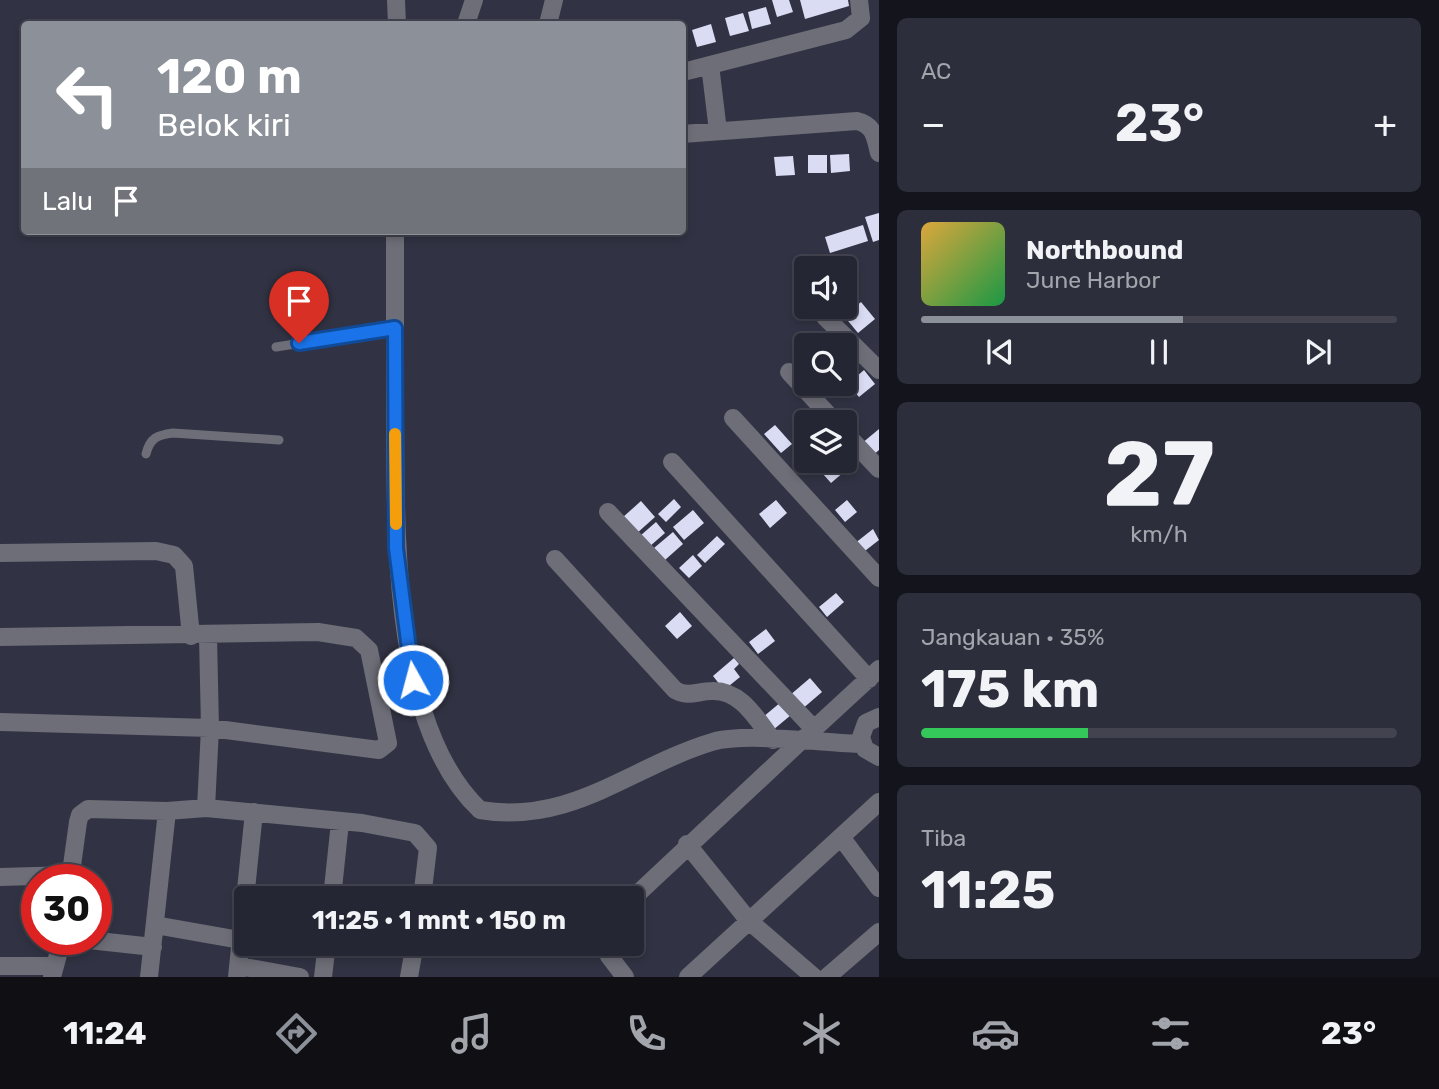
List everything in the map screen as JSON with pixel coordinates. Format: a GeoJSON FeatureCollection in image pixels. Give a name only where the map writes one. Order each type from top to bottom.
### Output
{"type":"FeatureCollection","features":[{"type":"Feature","properties":{"kind":"street"},"geometry":{"type":"LineString","coordinates":[[396,0],[397,21]]}},
{"type":"Feature","properties":{"kind":"street"},"geometry":{"type":"LineString","coordinates":[[467,21],[474,0]]}},
{"type":"Feature","properties":{"kind":"street"},"geometry":{"type":"LineString","coordinates":[[687,71],[846,30],[861,18],[859,0]]}},
{"type":"Feature","properties":{"kind":"street"},"geometry":{"type":"LineString","coordinates":[[710,65],[718,131]]}},
{"type":"Feature","properties":{"kind":"street"},"geometry":{"type":"LineString","coordinates":[[686,134],[857,121],[867,123],[873,131],[879,153]]}},
{"type":"Feature","properties":{"kind":"street"},"geometry":{"type":"LineString","coordinates":[[395,235],[396,548],[413,680],[449,774],[464,795],[480,810],[536,813],[590,797],[714,741],[773,740],[862,744]]}},
{"type":"Feature","properties":{"kind":"street"},"geometry":{"type":"LineString","coordinates":[[827,319],[879,370]]}},
{"type":"Feature","properties":{"kind":"street"},"geometry":{"type":"LineString","coordinates":[[789,373],[824,410]]}},
{"type":"Feature","properties":{"kind":"street"},"geometry":{"type":"LineString","coordinates":[[733,418],[879,578]]}},
{"type":"Feature","properties":{"kind":"street"},"geometry":{"type":"LineString","coordinates":[[857,446],[879,469]]}},
{"type":"Feature","properties":{"kind":"street"},"geometry":{"type":"LineString","coordinates":[[644,887],[687,844],[874,674],[672,463]]}},
{"type":"Feature","properties":{"kind":"street"},"geometry":{"type":"LineString","coordinates":[[608,512],[814,729]]}},
{"type":"Feature","properties":{"kind":"street"},"geometry":{"type":"LineString","coordinates":[[0,553],[156,551],[174,555],[184,566],[199,636],[210,728],[206,808]]}},
{"type":"Feature","properties":{"kind":"street"},"geometry":{"type":"LineString","coordinates":[[555,559],[675,691],[684,695],[712,691],[730,694],[745,704],[773,740]]}},
{"type":"Feature","properties":{"kind":"street"},"geometry":{"type":"LineString","coordinates":[[0,637],[199,636],[318,632],[343,635],[363,642],[369,650],[388,743],[379,750],[210,728],[0,722]]}},
{"type":"Feature","properties":{"kind":"street"},"geometry":{"type":"LineString","coordinates":[[879,717],[873,718],[862,729],[862,744],[868,753],[879,757]]}},
{"type":"Feature","properties":{"kind":"street"},"geometry":{"type":"LineString","coordinates":[[688,977],[879,802]]}},
{"type":"Feature","properties":{"kind":"street"},"geometry":{"type":"LineString","coordinates":[[72,864],[80,815],[88,809],[167,811],[206,808],[377,825],[415,833],[423,839],[429,860],[424,886]]}},
{"type":"Feature","properties":{"kind":"street"},"geometry":{"type":"LineString","coordinates":[[150,977],[167,811]]}},
{"type":"Feature","properties":{"kind":"street"},"geometry":{"type":"LineString","coordinates":[[246,886],[254,812]]}},
{"type":"Feature","properties":{"kind":"street"},"geometry":{"type":"LineString","coordinates":[[333,886],[340,822]]}},
{"type":"Feature","properties":{"kind":"street"},"geometry":{"type":"LineString","coordinates":[[841,837],[879,888]]}},
{"type":"Feature","properties":{"kind":"street"},"geometry":{"type":"LineString","coordinates":[[687,844],[749,921],[814,977]]}},
{"type":"Feature","properties":{"kind":"street"},"geometry":{"type":"LineString","coordinates":[[0,877],[21,877]]}},
{"type":"Feature","properties":{"kind":"street"},"geometry":{"type":"LineString","coordinates":[[155,925],[234,939]]}},
{"type":"Feature","properties":{"kind":"street"},"geometry":{"type":"LineString","coordinates":[[827,977],[879,932]]}},
{"type":"Feature","properties":{"kind":"street"},"geometry":{"type":"LineString","coordinates":[[112,943],[153,947]]}},
{"type":"Feature","properties":{"kind":"street"},"geometry":{"type":"LineString","coordinates":[[323,977],[325,956]]}},
{"type":"Feature","properties":{"kind":"street"},"geometry":{"type":"LineString","coordinates":[[409,977],[413,956]]}},
{"type":"Feature","properties":{"kind":"street"},"geometry":{"type":"LineString","coordinates":[[609,956],[625,977]]}},
{"type":"Feature","properties":{"kind":"street"},"geometry":{"type":"LineString","coordinates":[[0,966],[53,971]]}},
{"type":"Feature","properties":{"kind":"street"},"geometry":{"type":"LineString","coordinates":[[238,972],[300,977]]}},
{"type":"Feature","properties":{"kind":"lane"},"geometry":{"type":"LineString","coordinates":[[276,347],[395,328]]}},
{"type":"Feature","properties":{"kind":"lane"},"geometry":{"type":"LineString","coordinates":[[146,454],[149,442],[159,435],[173,433],[279,440]]}},
{"type":"Feature","properties":{"kind":"building"},"geometry":{"type":"Polygon","coordinates":[[[772,0],[789,0],[793,12],[777,17],[772,0]]]}},
{"type":"Feature","properties":{"kind":"building"},"geometry":{"type":"Polygon","coordinates":[[[800,0],[848,0],[849,6],[805,19],[800,0]]]}},
{"type":"Feature","properties":{"kind":"building"},"geometry":{"type":"Polygon","coordinates":[[[766,7],[771,24],[752,29],[748,12],[766,7]]]}},
{"type":"Feature","properties":{"kind":"building"},"geometry":{"type":"Polygon","coordinates":[[[743,13],[749,31],[730,36],[725,18],[743,13]]]}},
{"type":"Feature","properties":{"kind":"building"},"geometry":{"type":"Polygon","coordinates":[[[711,24],[716,42],[697,47],[692,30],[711,24]]]}},
{"type":"Feature","properties":{"kind":"building"},"geometry":{"type":"Polygon","coordinates":[[[849,154],[850,171],[831,173],[830,155],[849,154]]]}},
{"type":"Feature","properties":{"kind":"building"},"geometry":{"type":"Polygon","coordinates":[[[808,155],[827,155],[827,173],[808,173],[808,155]]]}},
{"type":"Feature","properties":{"kind":"building"},"geometry":{"type":"Polygon","coordinates":[[[793,156],[795,175],[776,176],[774,157],[793,156]]]}},
{"type":"Feature","properties":{"kind":"building"},"geometry":{"type":"Polygon","coordinates":[[[879,213],[879,240],[873,242],[865,217],[879,213]]]}},
{"type":"Feature","properties":{"kind":"building"},"geometry":{"type":"Polygon","coordinates":[[[863,225],[868,241],[830,253],[825,237],[863,225]]]}},
{"type":"Feature","properties":{"kind":"building"},"geometry":{"type":"Polygon","coordinates":[[[861,302],[875,319],[858,333],[846,319],[857,319],[857,305],[861,302]]]}},
{"type":"Feature","properties":{"kind":"building"},"geometry":{"type":"Polygon","coordinates":[[[864,370],[875,384],[859,397],[857,395],[857,376],[864,370]]]}},
{"type":"Feature","properties":{"kind":"building"},"geometry":{"type":"Polygon","coordinates":[[[775,425],[792,444],[781,453],[764,434],[775,425]]]}},
{"type":"Feature","properties":{"kind":"building"},"geometry":{"type":"Polygon","coordinates":[[[879,429],[879,450],[872,456],[861,444],[879,429]]]}},
{"type":"Feature","properties":{"kind":"building"},"geometry":{"type":"Polygon","coordinates":[[[824,473],[843,473],[831,483],[824,473]]]}},
{"type":"Feature","properties":{"kind":"building"},"geometry":{"type":"Polygon","coordinates":[[[674,499],[681,507],[666,522],[658,514],[674,499]]]}},
{"type":"Feature","properties":{"kind":"building"},"geometry":{"type":"Polygon","coordinates":[[[776,500],[787,513],[770,528],[759,514],[776,500]]]}},
{"type":"Feature","properties":{"kind":"building"},"geometry":{"type":"Polygon","coordinates":[[[847,500],[857,512],[845,522],[835,510],[847,500]]]}},
{"type":"Feature","properties":{"kind":"building"},"geometry":{"type":"Polygon","coordinates":[[[641,501],[655,517],[636,534],[622,518],[641,501]]]}},
{"type":"Feature","properties":{"kind":"building"},"geometry":{"type":"Polygon","coordinates":[[[693,510],[704,523],[684,540],[673,527],[693,510]]]}},
{"type":"Feature","properties":{"kind":"building"},"geometry":{"type":"Polygon","coordinates":[[[656,522],[665,533],[649,547],[640,536],[656,522]]]}},
{"type":"Feature","properties":{"kind":"building"},"geometry":{"type":"Polygon","coordinates":[[[873,529],[879,540],[861,554],[854,544],[873,529]]]}},
{"type":"Feature","properties":{"kind":"building"},"geometry":{"type":"Polygon","coordinates":[[[673,532],[683,544],[665,560],[654,548],[673,532]]]}},
{"type":"Feature","properties":{"kind":"building"},"geometry":{"type":"Polygon","coordinates":[[[717,536],[725,544],[705,563],[697,555],[717,536]]]}},
{"type":"Feature","properties":{"kind":"building"},"geometry":{"type":"Polygon","coordinates":[[[693,555],[702,566],[689,578],[679,568],[693,555]]]}},
{"type":"Feature","properties":{"kind":"building"},"geometry":{"type":"Polygon","coordinates":[[[836,593],[844,602],[827,617],[819,607],[836,593]]]}},
{"type":"Feature","properties":{"kind":"building"},"geometry":{"type":"Polygon","coordinates":[[[680,612],[692,626],[677,639],[665,626],[680,612]]]}},
{"type":"Feature","properties":{"kind":"building"},"geometry":{"type":"Polygon","coordinates":[[[766,629],[775,641],[758,654],[749,642],[766,629]]]}},
{"type":"Feature","properties":{"kind":"building"},"geometry":{"type":"Polygon","coordinates":[[[734,658],[739,664],[734,669],[740,677],[724,690],[713,676],[734,658]]]}},
{"type":"Feature","properties":{"kind":"building"},"geometry":{"type":"Polygon","coordinates":[[[810,678],[822,692],[801,710],[789,696],[810,678]]]}},
{"type":"Feature","properties":{"kind":"building"},"geometry":{"type":"Polygon","coordinates":[[[781,702],[791,715],[773,730],[763,717],[781,702]]]}},
{"type":"Feature","properties":{"kind":"slow traffic"},"geometry":{"type":"LineString","coordinates":[[395,434],[396,524]]}},
{"type":"Feature","properties":{"kind":"route"},"geometry":{"type":"LineString","coordinates":[[299,343],[395,328],[396,548],[413,680]]}}]}
